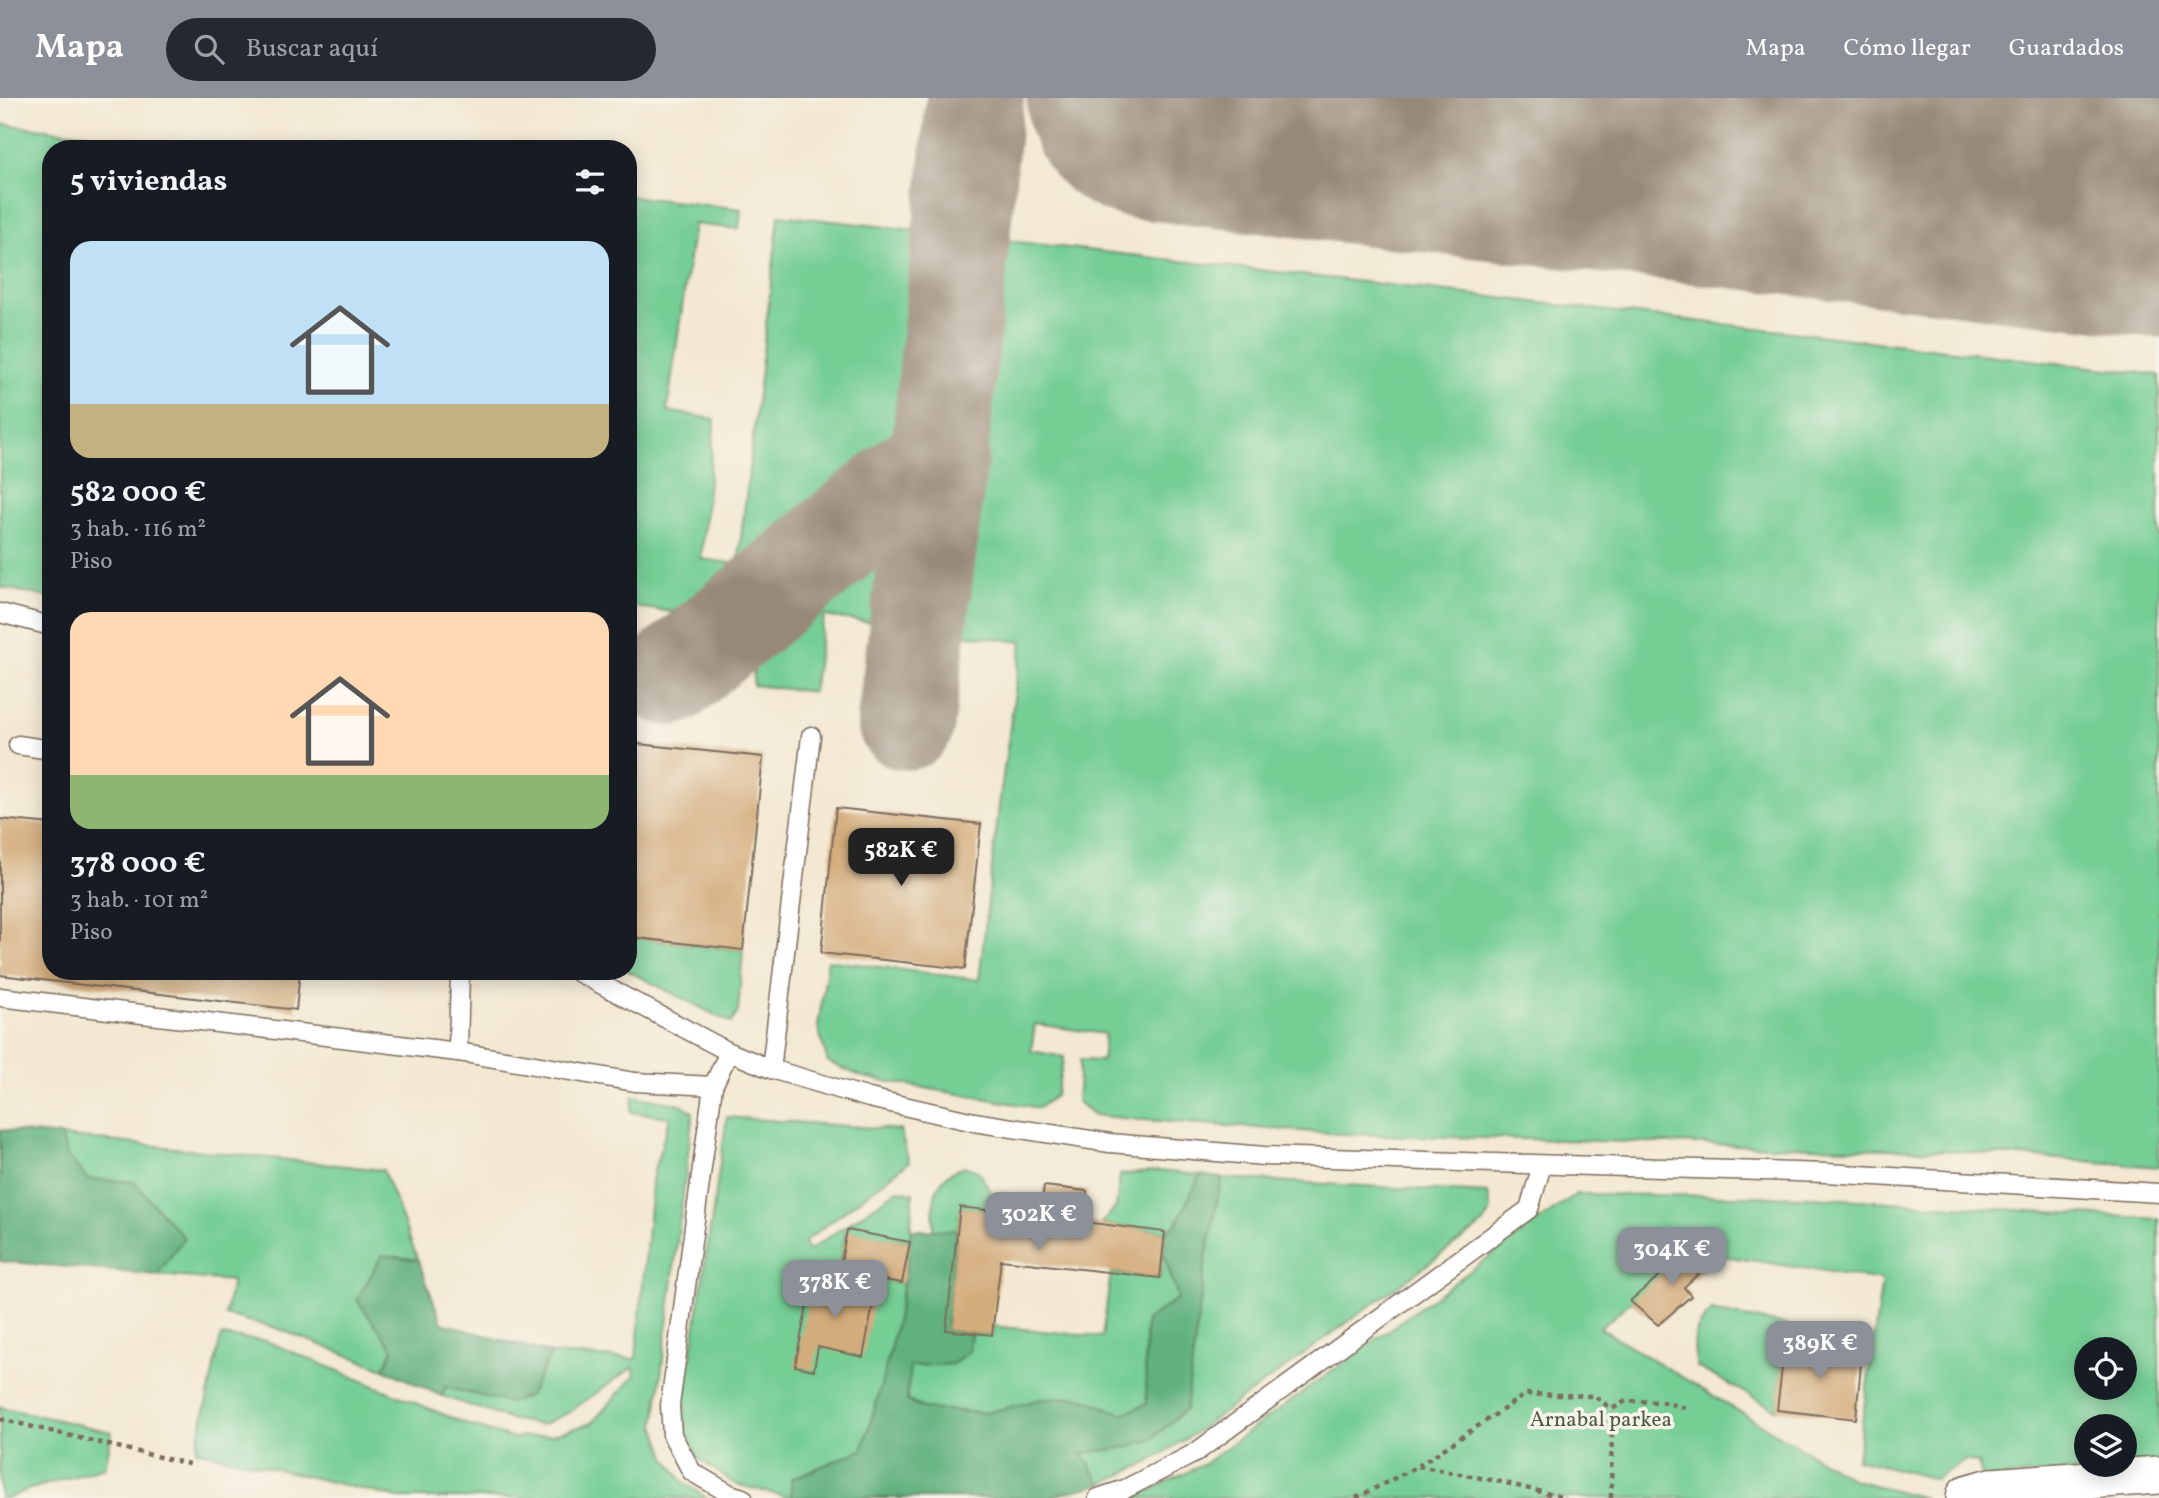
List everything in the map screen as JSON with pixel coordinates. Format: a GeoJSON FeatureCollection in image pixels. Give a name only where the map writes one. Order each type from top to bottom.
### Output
{"type":"FeatureCollection","features":[{"type":"Feature","properties":{"kind":"street"},"geometry":{"type":"LineString","coordinates":[[1965,1498],[1966,1494],[1991,1486],[2159,1475]]}},
{"type":"Feature","properties":{"kind":"lane"},"geometry":{"type":"LineString","coordinates":[[0,613],[42,624]]}},
{"type":"Feature","properties":{"kind":"lane"},"geometry":{"type":"LineString","coordinates":[[771,1069],[811,736]]}},
{"type":"Feature","properties":{"kind":"lane"},"geometry":{"type":"LineString","coordinates":[[18,745],[42,749]]}},
{"type":"Feature","properties":{"kind":"lane"},"geometry":{"type":"LineString","coordinates":[[458,1052],[460,980]]}},
{"type":"Feature","properties":{"kind":"lane"},"geometry":{"type":"LineString","coordinates":[[593,980],[729,1052],[771,1069],[869,1098],[975,1122],[1110,1143],[1264,1156],[1826,1173],[2159,1193]]}},
{"type":"Feature","properties":{"kind":"lane"},"geometry":{"type":"LineString","coordinates":[[0,997],[458,1052],[635,1082],[713,1086]]}},
{"type":"Feature","properties":{"kind":"lane"},"geometry":{"type":"LineString","coordinates":[[729,1052],[713,1086],[670,1405],[672,1435],[692,1472],[730,1494],[743,1498]]}},
{"type":"Feature","properties":{"kind":"lane"},"geometry":{"type":"LineString","coordinates":[[1098,1498],[1125,1489],[1195,1453],[1529,1209],[1542,1165]]}},
{"type":"Feature","properties":{"kind":"path"},"geometry":{"type":"LineString","coordinates":[[1356,1498],[1419,1466],[1526,1394],[1594,1396],[1612,1409]]}},
{"type":"Feature","properties":{"kind":"path"},"geometry":{"type":"LineString","coordinates":[[1612,1409],[1626,1401],[1662,1402],[1687,1408]]}},
{"type":"Feature","properties":{"kind":"path"},"geometry":{"type":"LineString","coordinates":[[1611,1498],[1612,1409]]}},
{"type":"Feature","properties":{"kind":"path"},"geometry":{"type":"LineString","coordinates":[[0,1419],[193,1465]]}},
{"type":"Feature","properties":{"kind":"path"},"geometry":{"type":"LineString","coordinates":[[1419,1466],[1502,1482],[1565,1498]]}},
{"type":"Feature","properties":{"kind":"green space"},"geometry":{"type":"Polygon","coordinates":[[[0,124],[140,140],[42,140],[42,596],[0,587],[0,124]]]}},
{"type":"Feature","properties":{"kind":"green space"},"geometry":{"type":"Polygon","coordinates":[[[637,197],[741,209],[739,229],[694,224],[667,411],[715,419],[701,559],[738,564],[779,215],[949,234],[923,457],[727,619],[637,607],[637,197]]]}},
{"type":"Feature","properties":{"kind":"green space"},"geometry":{"type":"Polygon","coordinates":[[[985,238],[2159,375],[2159,1167],[1954,1151],[1342,1134],[1094,1115],[1077,1101],[1080,1060],[1102,1061],[1105,1034],[1035,1024],[1031,1051],[1064,1057],[1056,1095],[1039,1108],[863,1077],[828,1062],[818,1027],[828,960],[979,980],[1000,798],[1022,642],[944,632],[985,238]]]}},
{"type":"Feature","properties":{"kind":"green space"},"geometry":{"type":"Polygon","coordinates":[[[920,496],[904,627],[824,616],[813,692],[753,685],[756,631],[920,496]]]}},
{"type":"Feature","properties":{"kind":"green space"},"geometry":{"type":"Polygon","coordinates":[[[637,938],[743,950],[738,1012],[731,1023],[637,976],[637,938]]]}},
{"type":"Feature","properties":{"kind":"green space"},"geometry":{"type":"Polygon","coordinates":[[[633,1096],[682,1105],[693,1112],[655,1425],[666,1457],[683,1482],[707,1498],[399,1498],[196,1450],[221,1336],[266,1341],[469,1425],[511,1438],[551,1435],[592,1423],[635,1375],[633,1367],[568,1413],[542,1425],[509,1419],[442,1396],[445,1387],[510,1403],[529,1396],[551,1354],[636,1359],[653,1174],[670,1117],[631,1112],[633,1096]]]}},
{"type":"Feature","properties":{"kind":"green space"},"geometry":{"type":"Polygon","coordinates":[[[727,1117],[900,1130],[909,1162],[804,1242],[808,1251],[898,1190],[913,1193],[910,1242],[846,1231],[839,1272],[902,1283],[886,1368],[862,1450],[791,1479],[791,1498],[735,1484],[698,1458],[685,1428],[685,1396],[727,1117]]]}},
{"type":"Feature","properties":{"kind":"green space"},"geometry":{"type":"Polygon","coordinates":[[[0,1130],[61,1136],[67,1155],[87,1179],[134,1182],[184,1238],[157,1275],[0,1261],[0,1130]]]}},
{"type":"Feature","properties":{"kind":"green space"},"geometry":{"type":"Polygon","coordinates":[[[61,1136],[383,1170],[418,1260],[382,1255],[393,1349],[384,1369],[276,1328],[225,1315],[232,1281],[157,1275],[183,1238],[134,1182],[87,1179],[67,1155],[61,1136]]]}},
{"type":"Feature","properties":{"kind":"green space"},"geometry":{"type":"Polygon","coordinates":[[[964,1166],[978,1171],[1005,1213],[961,1207],[957,1230],[933,1230],[936,1191],[945,1177],[964,1166]]]}},
{"type":"Feature","properties":{"kind":"green space"},"geometry":{"type":"Polygon","coordinates":[[[1159,1171],[1200,1175],[1177,1223],[1165,1232],[1101,1224],[1116,1207],[1120,1175],[1159,1171]]]}},
{"type":"Feature","properties":{"kind":"green space"},"geometry":{"type":"Polygon","coordinates":[[[1200,1175],[1222,1178],[1206,1258],[1186,1409],[1152,1439],[1123,1448],[1082,1453],[1101,1484],[1045,1498],[791,1498],[791,1479],[862,1450],[892,1341],[911,1230],[957,1230],[946,1330],[971,1333],[969,1351],[953,1364],[910,1366],[907,1401],[926,1409],[986,1413],[1042,1399],[1079,1397],[1123,1414],[1147,1404],[1146,1321],[1178,1298],[1163,1251],[1165,1232],[1177,1223],[1200,1175]]]}},
{"type":"Feature","properties":{"kind":"green space"},"geometry":{"type":"Polygon","coordinates":[[[1222,1178],[1488,1193],[1491,1210],[1483,1224],[1192,1435],[1147,1463],[1101,1484],[1082,1453],[1123,1448],[1152,1439],[1206,1258],[1222,1178]]]}},
{"type":"Feature","properties":{"kind":"green space","name":"Arnabal parkea"},"geometry":{"type":"Polygon","coordinates":[[[1576,1194],[1812,1197],[2159,1219],[2159,1464],[2137,1466],[2137,1414],[2074,1414],[2074,1471],[1983,1479],[1978,1463],[1966,1460],[1935,1479],[1857,1459],[1882,1280],[1689,1251],[1600,1328],[1854,1480],[1925,1498],[1135,1498],[1204,1464],[1576,1194]]]}},
{"type":"Feature","properties":{"kind":"green space"},"geometry":{"type":"Polygon","coordinates":[[[1163,1251],[1178,1298],[1146,1321],[1147,1404],[1123,1414],[1079,1397],[1042,1399],[986,1413],[926,1409],[906,1400],[909,1366],[953,1364],[969,1351],[971,1333],[992,1335],[993,1326],[1102,1337],[1111,1273],[1160,1278],[1163,1251]]]}},
{"type":"Feature","properties":{"kind":"green space"},"geometry":{"type":"Polygon","coordinates":[[[382,1255],[418,1260],[442,1323],[551,1354],[529,1396],[509,1403],[445,1387],[442,1396],[384,1369],[393,1349],[357,1300],[382,1255]]]}},
{"type":"Feature","properties":{"kind":"green space"},"geometry":{"type":"Polygon","coordinates":[[[1712,1311],[1787,1325],[1777,1410],[1697,1367],[1695,1337],[1705,1317],[1712,1311]]]}},
{"type":"Feature","properties":{"kind":"green space"},"geometry":{"type":"Polygon","coordinates":[[[0,1407],[112,1432],[105,1467],[9,1498],[0,1498],[0,1407]]]}},
{"type":"Feature","properties":{"kind":"building"},"geometry":{"type":"Polygon","coordinates":[[[637,744],[763,757],[743,950],[637,938],[637,744]]]}},
{"type":"Feature","properties":{"kind":"building"},"geometry":{"type":"Polygon","coordinates":[[[836,808],[981,824],[965,969],[821,953],[836,808]]]}},
{"type":"Feature","properties":{"kind":"building"},"geometry":{"type":"Polygon","coordinates":[[[0,819],[42,823],[42,980],[0,975],[0,819]]]}},
{"type":"Feature","properties":{"kind":"building"},"geometry":{"type":"Polygon","coordinates":[[[42,980],[299,980],[296,1010],[42,980]]]}},
{"type":"Feature","properties":{"kind":"building"},"geometry":{"type":"Polygon","coordinates":[[[1044,1186],[1087,1191],[1084,1222],[1165,1232],[1160,1278],[1001,1260],[992,1335],[946,1330],[960,1207],[1040,1216],[1044,1186]]]}},
{"type":"Feature","properties":{"kind":"building"},"geometry":{"type":"Polygon","coordinates":[[[847,1230],[910,1242],[902,1283],[839,1272],[847,1230]]]}},
{"type":"Feature","properties":{"kind":"building"},"geometry":{"type":"Polygon","coordinates":[[[1688,1251],[1719,1255],[1684,1287],[1691,1296],[1658,1325],[1630,1301],[1688,1251]]]}},
{"type":"Feature","properties":{"kind":"building"},"geometry":{"type":"Polygon","coordinates":[[[813,1276],[876,1289],[863,1357],[818,1347],[814,1370],[795,1366],[813,1276]]]}},
{"type":"Feature","properties":{"kind":"building"},"geometry":{"type":"Polygon","coordinates":[[[1785,1343],[1862,1352],[1856,1419],[1777,1410],[1785,1343]]]}},
{"type":"Feature","properties":{"kind":"taxiway"},"geometry":{"type":"LineString","coordinates":[[906,721],[939,458],[975,98]]}},
{"type":"Feature","properties":{"kind":"taxiway"},"geometry":{"type":"LineString","coordinates":[[670,677],[903,484],[939,458]]}},
{"type":"Feature","properties":{"kind":"runway"},"geometry":{"type":"LineString","coordinates":[[1148,98],[2159,216]]}}]}
